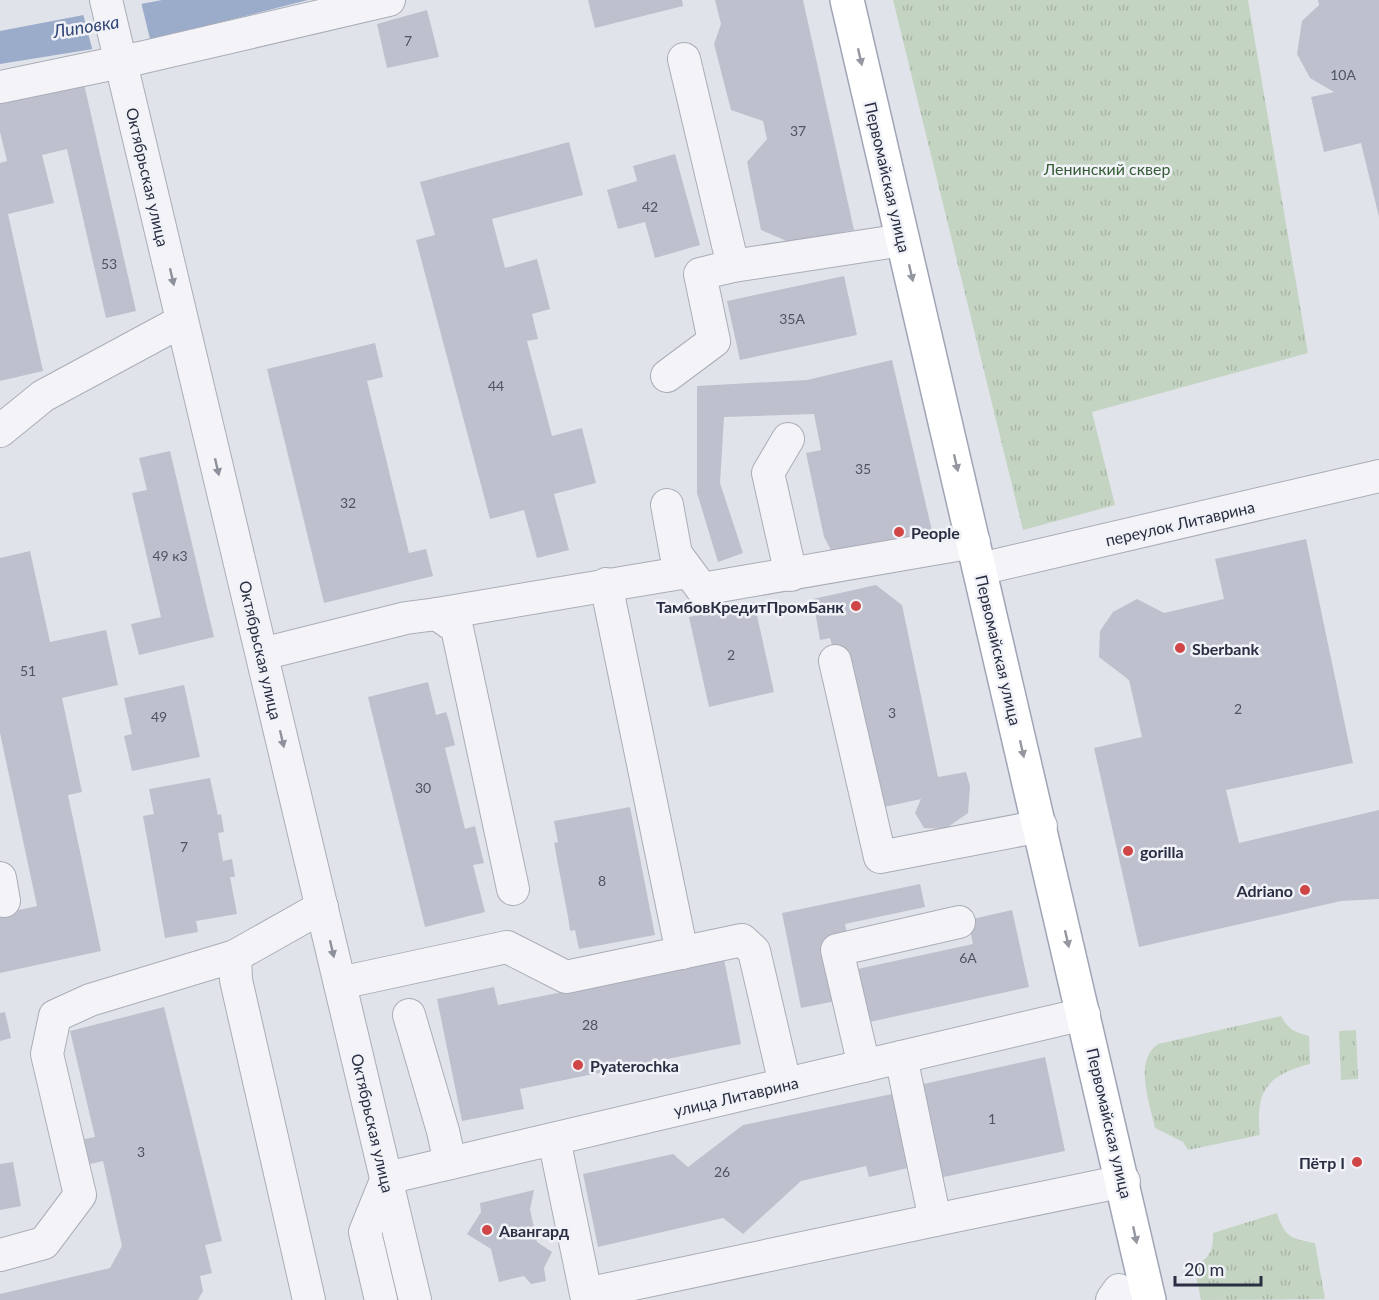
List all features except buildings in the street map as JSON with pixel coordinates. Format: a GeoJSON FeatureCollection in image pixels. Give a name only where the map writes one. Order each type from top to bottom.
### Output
{"type":"FeatureCollection","features":[{"type":"Feature","properties":{"kind":"main road","name":"Первомайская улица"},"geometry":{"type":"LineString","coordinates":[[847,0],[1124,1181],[1149,1300]]}},
{"type":"Feature","properties":{"kind":"street","name":"Октябрьская улица"},"geometry":{"type":"LineString","coordinates":[[106,0],[415,1300]]}},
{"type":"Feature","properties":{"kind":"street"},"geometry":{"type":"LineString","coordinates":[[0,87],[389,0]]}},
{"type":"Feature","properties":{"kind":"street"},"geometry":{"type":"LineString","coordinates":[[684,59],[733,266]]}},
{"type":"Feature","properties":{"kind":"street"},"geometry":{"type":"LineString","coordinates":[[667,376],[714,341],[700,274],[733,266],[903,240]]}},
{"type":"Feature","properties":{"kind":"street"},"geometry":{"type":"LineString","coordinates":[[0,431],[44,396],[182,321]]}},
{"type":"Feature","properties":{"kind":"street"},"geometry":{"type":"LineString","coordinates":[[788,439],[768,473],[791,575]]}},
{"type":"Feature","properties":{"kind":"street","name":"переулок Литаврина"},"geometry":{"type":"LineString","coordinates":[[687,572],[702,590],[791,575],[977,556],[1379,476]]}},
{"type":"Feature","properties":{"kind":"street"},"geometry":{"type":"LineString","coordinates":[[262,654],[406,618],[687,572],[676,554],[667,505]]}},
{"type":"Feature","properties":{"kind":"street"},"geometry":{"type":"LineString","coordinates":[[606,584],[682,953]]}},
{"type":"Feature","properties":{"kind":"street"},"geometry":{"type":"LineString","coordinates":[[437,614],[457,628],[513,889]]}},
{"type":"Feature","properties":{"kind":"street"},"geometry":{"type":"LineString","coordinates":[[835,661],[880,857],[1041,826]]}},
{"type":"Feature","properties":{"kind":"street"},"geometry":{"type":"LineString","coordinates":[[0,1255],[44,1243],[80,1195],[47,1054],[55,1016],[90,999],[235,956],[322,907]]}},
{"type":"Feature","properties":{"kind":"street"},"geometry":{"type":"LineString","coordinates":[[864,1066],[837,950],[959,922]]}},
{"type":"Feature","properties":{"kind":"street"},"geometry":{"type":"LineString","coordinates":[[340,983],[507,947],[566,977],[742,940],[754,951],[785,1084]]}},
{"type":"Feature","properties":{"kind":"street"},"geometry":{"type":"LineString","coordinates":[[235,956],[236,980],[309,1300]]}},
{"type":"Feature","properties":{"kind":"street","name":"улица Литаврина"},"geometry":{"type":"LineString","coordinates":[[387,1178],[1084,1014]]}},
{"type":"Feature","properties":{"kind":"street"},"geometry":{"type":"LineString","coordinates":[[409,1015],[450,1163]]}},
{"type":"Feature","properties":{"kind":"street"},"geometry":{"type":"LineString","coordinates":[[901,1057],[935,1220]]}},
{"type":"Feature","properties":{"kind":"street"},"geometry":{"type":"LineString","coordinates":[[554,1139],[586,1294],[1124,1181]]}},
{"type":"Feature","properties":{"kind":"street"},"geometry":{"type":"LineString","coordinates":[[381,1300],[365,1232],[387,1178]]}},
{"type":"Feature","properties":{"kind":"green space","name":"Ленинский сквер"},"geometry":{"type":"Polygon","coordinates":[[[893,0],[1248,0],[1308,353],[1092,412],[1115,505],[1023,530],[893,0]]]}},
{"type":"Feature","properties":{"kind":"green space"},"geometry":{"type":"Polygon","coordinates":[[[1281,1016],[1292,1029],[1309,1036],[1310,1064],[1283,1074],[1267,1087],[1260,1107],[1260,1135],[1188,1150],[1183,1142],[1155,1128],[1145,1083],[1146,1061],[1150,1051],[1158,1044],[1281,1016]]]}},
{"type":"Feature","properties":{"kind":"green space"},"geometry":{"type":"Polygon","coordinates":[[[1356,1030],[1358,1079],[1341,1080],[1339,1031],[1356,1030]]]}},
{"type":"Feature","properties":{"kind":"green space"},"geometry":{"type":"Polygon","coordinates":[[[1277,1213],[1290,1236],[1315,1243],[1325,1299],[1201,1300],[1194,1265],[1210,1253],[1213,1233],[1277,1213]]]}},
{"type":"Feature","properties":{"kind":"water","name":"Липовка"},"geometry":{"type":"Polygon","coordinates":[[[162,0],[308,0],[155,39],[0,64],[0,31],[162,0]]]}},
{"type":"Feature","properties":{"kind":"pier"},"geometry":{"type":"Polygon","coordinates":[[[141,2],[151,43],[93,52],[83,14],[141,2]]]}},
{"type":"Feature","properties":{"kind":"place","name":"People"},"geometry":{"type":"Point","coordinates":[899,532]}},
{"type":"Feature","properties":{"kind":"place","name":"ТамбовКредитПромБанк"},"geometry":{"type":"Point","coordinates":[856,606]}},
{"type":"Feature","properties":{"kind":"place","name":"Sberbank"},"geometry":{"type":"Point","coordinates":[1180,648]}},
{"type":"Feature","properties":{"kind":"place","name":"gorilla"},"geometry":{"type":"Point","coordinates":[1128,851]}},
{"type":"Feature","properties":{"kind":"place","name":"Adriano"},"geometry":{"type":"Point","coordinates":[1305,890]}},
{"type":"Feature","properties":{"kind":"place","name":"Pyaterochka"},"geometry":{"type":"Point","coordinates":[578,1065]}},
{"type":"Feature","properties":{"kind":"place","name":"Пётр I"},"geometry":{"type":"Point","coordinates":[1357,1162]}},
{"type":"Feature","properties":{"kind":"place","name":"Авангард"},"geometry":{"type":"Point","coordinates":[487,1230]}}]}
